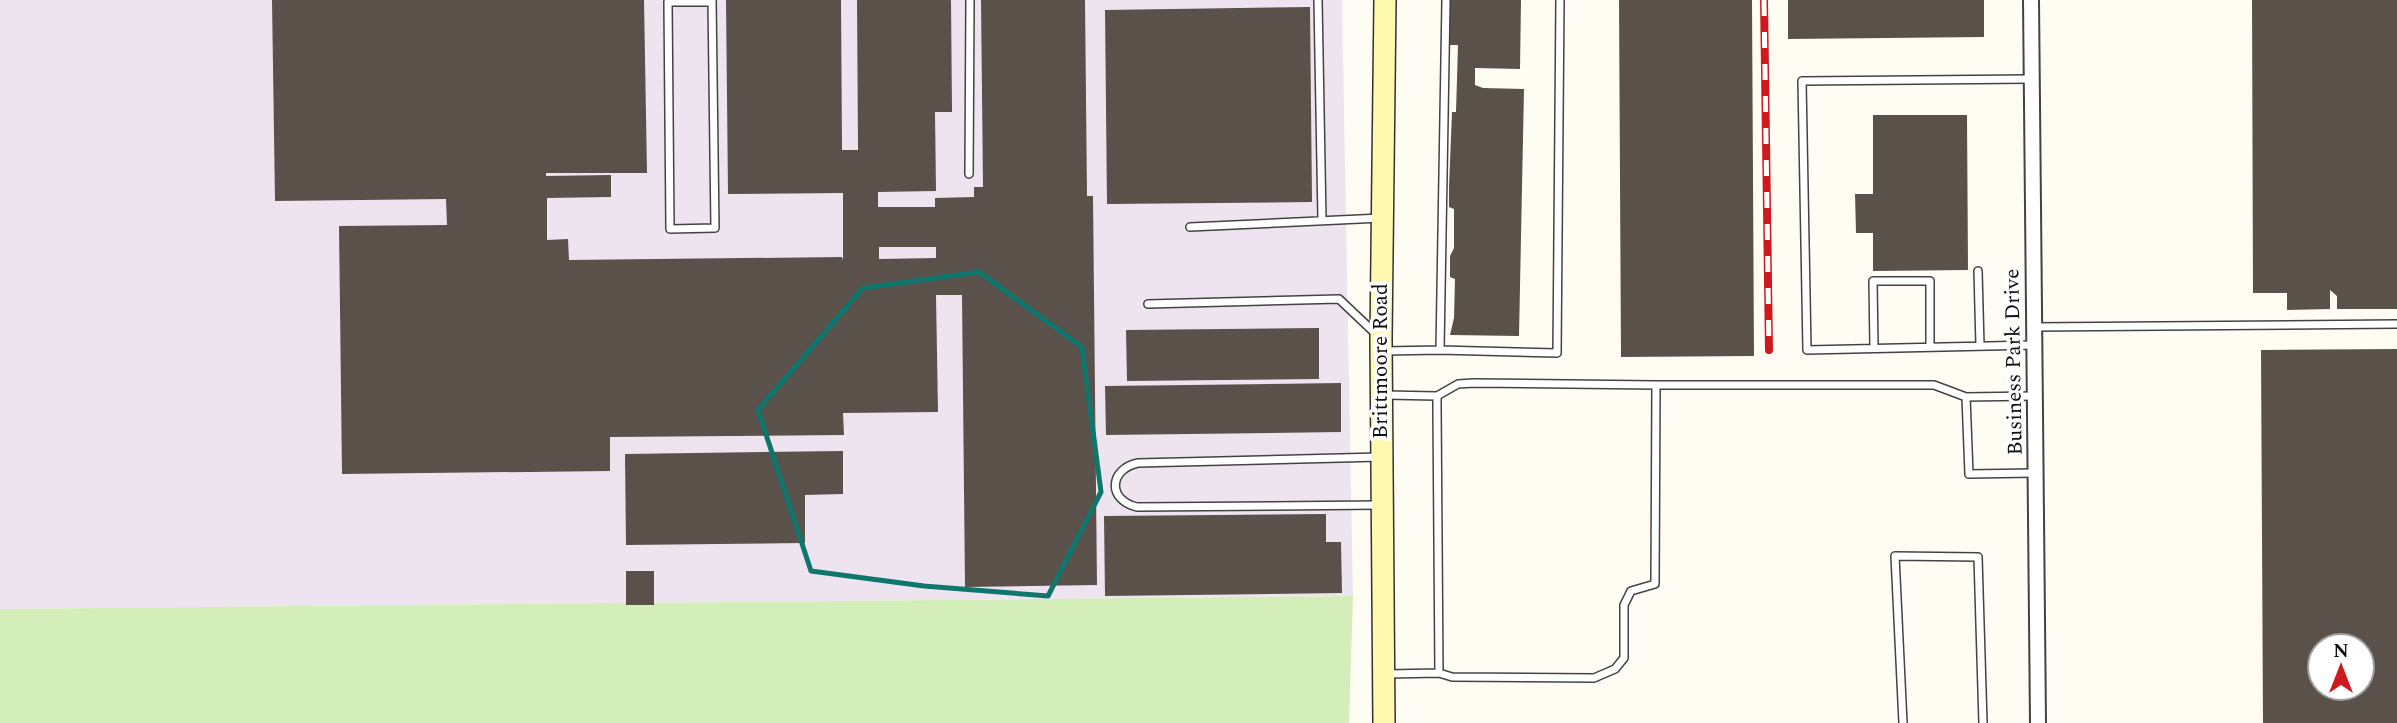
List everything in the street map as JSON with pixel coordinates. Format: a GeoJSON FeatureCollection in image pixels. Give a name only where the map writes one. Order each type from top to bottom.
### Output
{"type":"FeatureCollection","features":[{"type":"Feature","properties":{"kind":"main road","name":"Brittmoore Road"},"geometry":{"type":"LineString","coordinates":[[1384,723],[1381,345],[1385,0]]}},
{"type":"Feature","properties":{"kind":"street","name":"Business Park Drive"},"geometry":{"type":"LineString","coordinates":[[2031,0],[2038,723]]}},
{"type":"Feature","properties":{"kind":"lane"},"geometry":{"type":"LineString","coordinates":[[969,174],[970,0]]}},
{"type":"Feature","properties":{"kind":"lane"},"geometry":{"type":"LineString","coordinates":[[1318,0],[1322,220]]}},
{"type":"Feature","properties":{"kind":"lane"},"geometry":{"type":"LineString","coordinates":[[1440,351],[1447,0]]}},
{"type":"Feature","properties":{"kind":"lane"},"geometry":{"type":"LineString","coordinates":[[1148,304],[1339,299],[1381,345],[1440,351],[1557,353],[1560,0]]}},
{"type":"Feature","properties":{"kind":"lane"},"geometry":{"type":"LineString","coordinates":[[712,1],[715,228],[670,229],[668,2],[712,1]]}},
{"type":"Feature","properties":{"kind":"lane"},"geometry":{"type":"LineString","coordinates":[[2032,79],[1802,81],[1807,350],[2034,345]]}},
{"type":"Feature","properties":{"kind":"lane"},"geometry":{"type":"LineString","coordinates":[[1190,227],[1382,218]]}},
{"type":"Feature","properties":{"kind":"lane"},"geometry":{"type":"LineString","coordinates":[[1978,271],[1980,346]]}},
{"type":"Feature","properties":{"kind":"lane"},"geometry":{"type":"LineString","coordinates":[[1874,348],[1873,281],[1930,281],[1930,347]]}},
{"type":"Feature","properties":{"kind":"lane"},"geometry":{"type":"LineString","coordinates":[[2034,327],[2397,324]]}},
{"type":"Feature","properties":{"kind":"lane"},"geometry":{"type":"LineString","coordinates":[[1381,395],[1437,396],[1458,384],[1474,383],[1934,385],[1966,397],[2035,396]]}},
{"type":"Feature","properties":{"kind":"lane"},"geometry":{"type":"LineString","coordinates":[[1383,674],[1594,678],[1620,664],[1624,658],[1624,604],[1631,591],[1655,584],[1656,385]]}},
{"type":"Feature","properties":{"kind":"lane"},"geometry":{"type":"LineString","coordinates":[[1437,396],[1439,673]]}},
{"type":"Feature","properties":{"kind":"lane"},"geometry":{"type":"LineString","coordinates":[[1966,397],[1969,474],[2036,473]]}},
{"type":"Feature","properties":{"kind":"lane"},"geometry":{"type":"LineString","coordinates":[[1381,457],[1138,463],[1120,472],[1115,485],[1119,498],[1127,505],[1138,507],[1381,505]]}},
{"type":"Feature","properties":{"kind":"lane"},"geometry":{"type":"LineString","coordinates":[[1903,723],[1895,556],[1978,557],[1983,723]]}},
{"type":"Feature","properties":{"kind":"highlighted area"},"geometry":{"type":"Polygon","coordinates":[[[979,272],[1082,347],[1101,492],[1048,596],[924,586],[811,571],[758,410],[863,288],[979,272]]]}},
{"type":"Feature","properties":{"kind":"shaded area"},"geometry":{"type":"Polygon","coordinates":[[[0,0],[1342,0],[1353,596],[0,609],[0,0]]]}},
{"type":"Feature","properties":{"kind":"green space"},"geometry":{"type":"Polygon","coordinates":[[[1353,596],[1349,723],[0,723],[0,609],[1353,596]]]}},
{"type":"Feature","properties":{"kind":"building"},"geometry":{"type":"Polygon","coordinates":[[[272,0],[644,0],[647,173],[546,173],[546,176],[611,175],[611,197],[547,198],[547,240],[568,239],[569,260],[842,257],[843,260],[843,193],[728,194],[726,0],[841,0],[842,150],[858,150],[857,0],[951,0],[952,112],[935,112],[936,191],[878,192],[878,207],[935,207],[935,198],[974,197],[974,187],[983,187],[981,0],[1085,0],[1087,196],[1093,196],[1097,585],[965,587],[962,295],[936,295],[938,412],[843,413],[844,435],[610,437],[610,471],[342,474],[339,226],[447,225],[446,199],[275,201],[272,0]],[[879,247],[879,259],[936,258],[936,247],[879,247]]]}},
{"type":"Feature","properties":{"kind":"building"},"geometry":{"type":"Polygon","coordinates":[[[1450,0],[1521,0],[1520,69],[1475,68],[1475,85],[1483,88],[1524,89],[1519,336],[1450,335],[1454,318],[1455,279],[1450,277],[1450,256],[1454,248],[1454,209],[1449,207],[1449,187],[1452,112],[1456,112],[1458,45],[1449,45],[1450,0]]]}},
{"type":"Feature","properties":{"kind":"building"},"geometry":{"type":"Polygon","coordinates":[[[1619,0],[1752,0],[1754,356],[1621,357],[1619,0]]]}},
{"type":"Feature","properties":{"kind":"building"},"geometry":{"type":"Polygon","coordinates":[[[1788,0],[1984,0],[1984,37],[1788,39],[1788,0]]]}},
{"type":"Feature","properties":{"kind":"building"},"geometry":{"type":"Polygon","coordinates":[[[2252,0],[2397,0],[2397,309],[2337,309],[2337,296],[2330,290],[2330,309],[2287,310],[2287,293],[2253,293],[2252,0]]]}},
{"type":"Feature","properties":{"kind":"building"},"geometry":{"type":"Polygon","coordinates":[[[1310,7],[1312,202],[1107,204],[1105,10],[1310,7]]]}},
{"type":"Feature","properties":{"kind":"building"},"geometry":{"type":"Polygon","coordinates":[[[1873,115],[1967,115],[1968,270],[1873,271],[1873,233],[1856,233],[1855,194],[1873,194],[1873,115]]]}},
{"type":"Feature","properties":{"kind":"building"},"geometry":{"type":"Polygon","coordinates":[[[1319,328],[1319,379],[1127,381],[1126,330],[1319,328]]]}},
{"type":"Feature","properties":{"kind":"building"},"geometry":{"type":"Polygon","coordinates":[[[2397,349],[2397,723],[2263,723],[2261,350],[2397,349]]]}},
{"type":"Feature","properties":{"kind":"building"},"geometry":{"type":"Polygon","coordinates":[[[1341,383],[1341,432],[1106,435],[1105,386],[1341,383]]]}},
{"type":"Feature","properties":{"kind":"building"},"geometry":{"type":"Polygon","coordinates":[[[843,451],[843,494],[805,495],[805,543],[626,545],[625,454],[843,451]]]}},
{"type":"Feature","properties":{"kind":"building"},"geometry":{"type":"Polygon","coordinates":[[[1326,514],[1326,542],[1341,542],[1342,593],[1105,596],[1104,516],[1326,514]]]}},
{"type":"Feature","properties":{"kind":"building"},"geometry":{"type":"Polygon","coordinates":[[[626,571],[654,571],[654,605],[626,605],[626,571]]]}},
{"type":"Feature","properties":{"kind":"railway"},"geometry":{"type":"LineString","coordinates":[[1764,0],[1769,350]]}}]}
